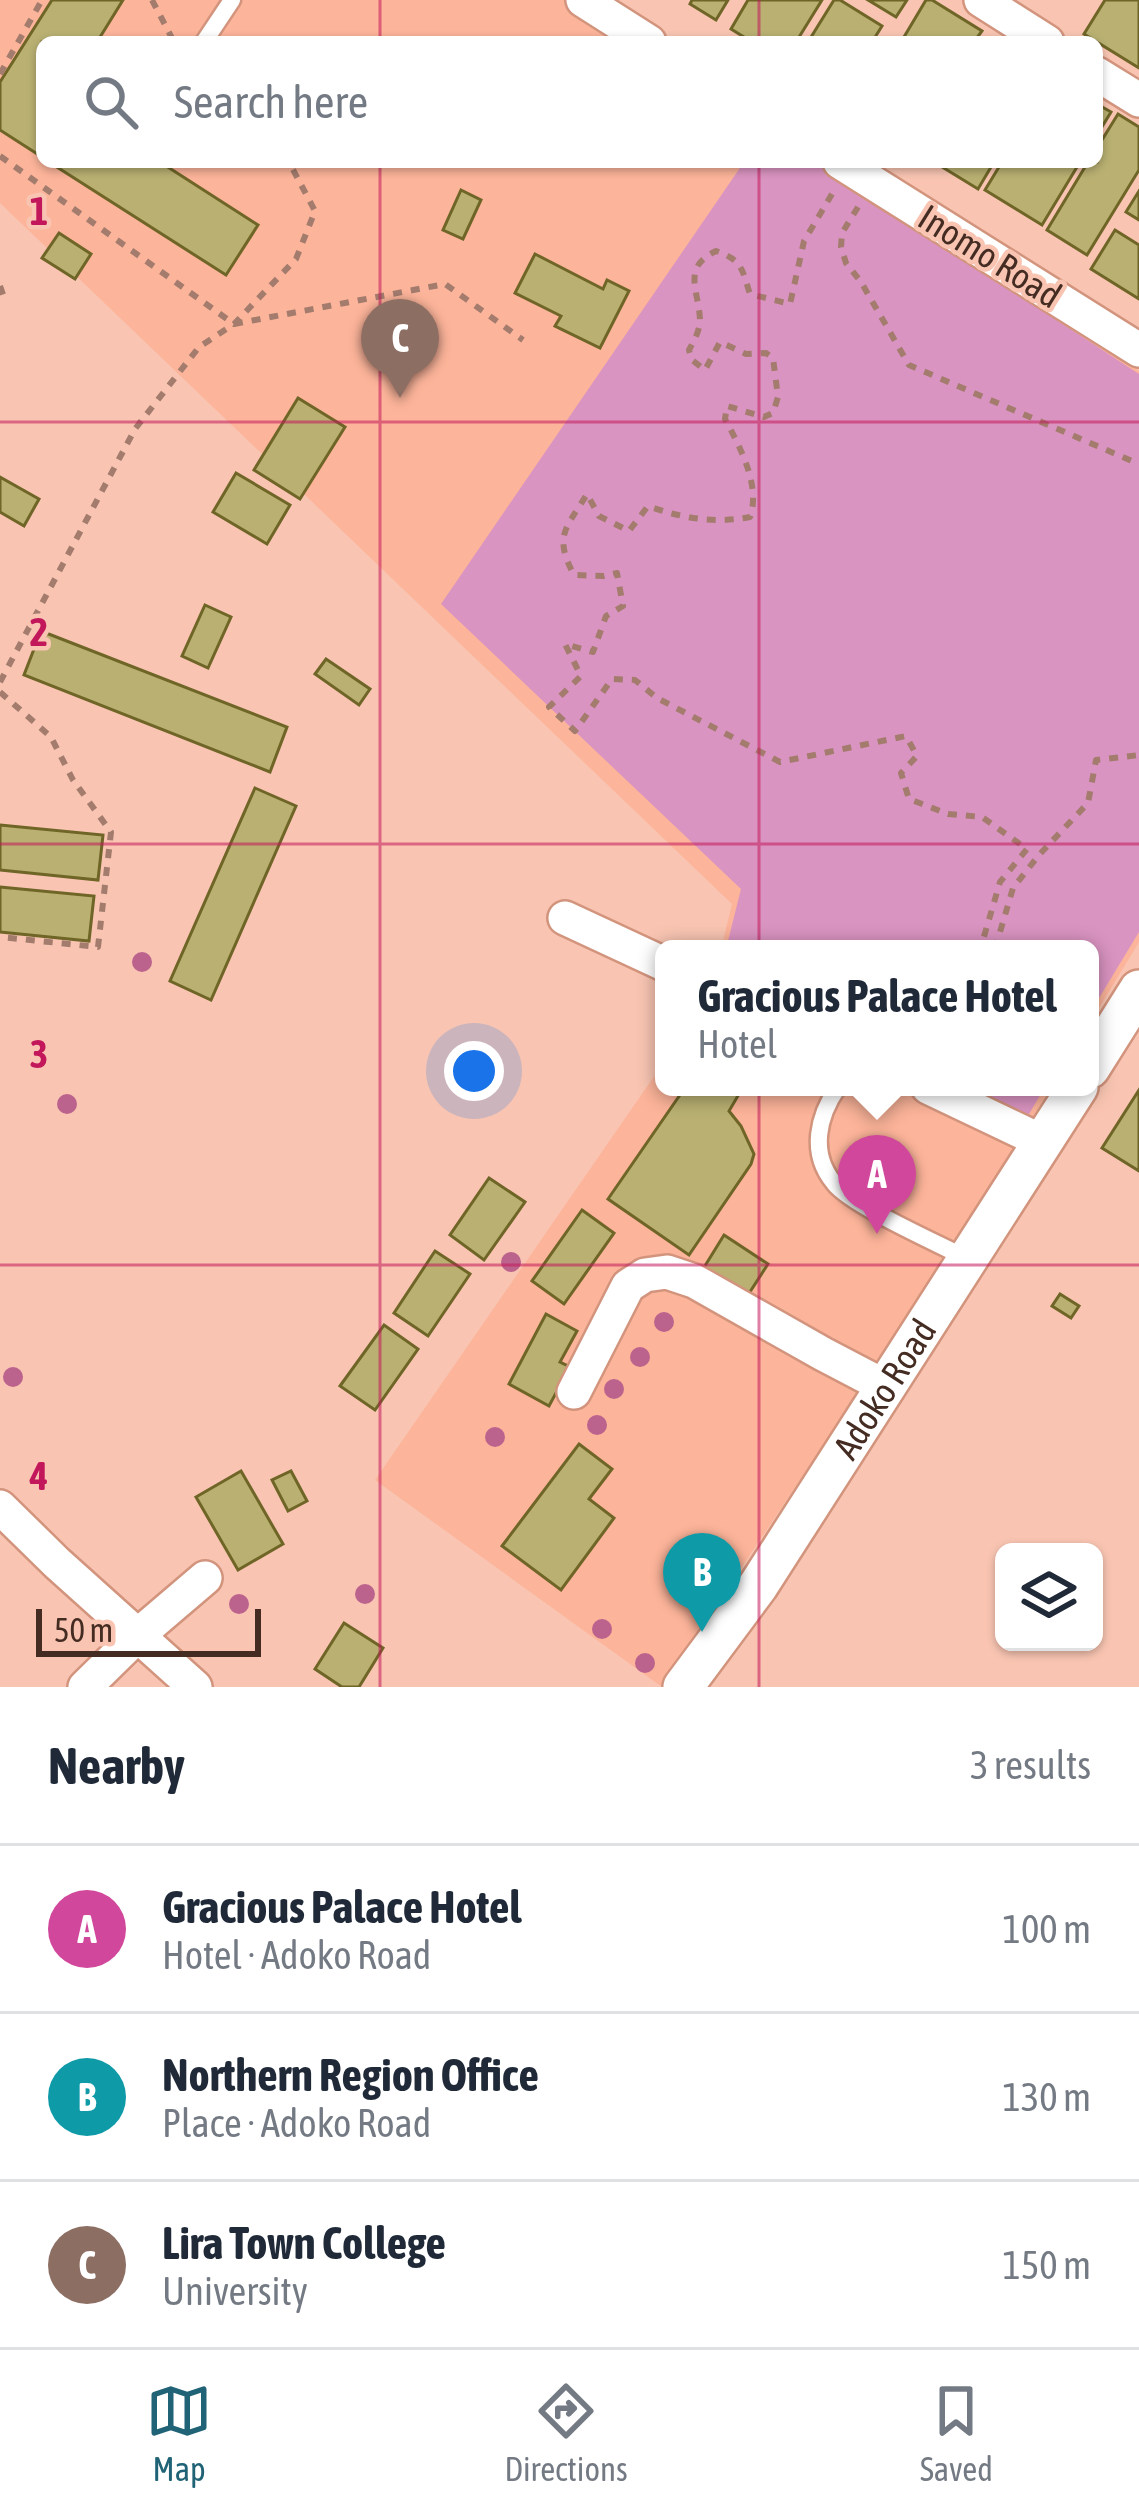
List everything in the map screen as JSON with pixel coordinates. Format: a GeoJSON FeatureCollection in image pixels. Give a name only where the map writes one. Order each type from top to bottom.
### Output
{"type":"FeatureCollection","features":[{"type":"Feature","properties":{"kind":"street"},"geometry":{"type":"LineString","coordinates":[[583,0],[640,36]]}},
{"type":"Feature","properties":{"kind":"street"},"geometry":{"type":"LineString","coordinates":[[981,0],[1038,36]]}},
{"type":"Feature","properties":{"kind":"street"},"geometry":{"type":"LineString","coordinates":[[1103,78],[1139,100]]}},
{"type":"Feature","properties":{"kind":"street","name":"Inomo Road"},"geometry":{"type":"LineString","coordinates":[[841,170],[1139,350]]}},
{"type":"Feature","properties":{"kind":"street"},"geometry":{"type":"LineString","coordinates":[[566,918],[655,960]]}},
{"type":"Feature","properties":{"kind":"street"},"geometry":{"type":"LineString","coordinates":[[1099,1054],[1139,991]]}},
{"type":"Feature","properties":{"kind":"street"},"geometry":{"type":"LineString","coordinates":[[947,1096],[1043,1142]]}},
{"type":"Feature","properties":{"kind":"street","name":"Adoko Road"},"geometry":{"type":"LineString","coordinates":[[682,1687],[758,1586],[1072,1096]]}},
{"type":"Feature","properties":{"kind":"street"},"geometry":{"type":"LineString","coordinates":[[574,1392],[628,1286],[645,1275],[668,1273],[694,1281],[886,1387]]}},
{"type":"Feature","properties":{"kind":"street"},"geometry":{"type":"LineString","coordinates":[[0,1507],[195,1687]]}},
{"type":"Feature","properties":{"kind":"street"},"geometry":{"type":"LineString","coordinates":[[85,1687],[205,1578]]}},
{"type":"Feature","properties":{"kind":"lane"},"geometry":{"type":"LineString","coordinates":[[208,36],[232,0]]}},
{"type":"Feature","properties":{"kind":"lane"},"geometry":{"type":"LineString","coordinates":[[832,1096],[816,1146],[834,1184],[970,1260]]}},
{"type":"Feature","properties":{"kind":"path"},"geometry":{"type":"LineString","coordinates":[[0,74],[42,0]]}},
{"type":"Feature","properties":{"kind":"path"},"geometry":{"type":"LineString","coordinates":[[152,0],[171,36]]}},
{"type":"Feature","properties":{"kind":"path"},"geometry":{"type":"LineString","coordinates":[[0,155],[233,324],[445,284],[523,340]]}},
{"type":"Feature","properties":{"kind":"path"},"geometry":{"type":"LineString","coordinates":[[0,682],[135,429],[199,347],[233,324],[296,259],[315,211],[292,168]]}},
{"type":"Feature","properties":{"kind":"path"},"geometry":{"type":"LineString","coordinates":[[841,170],[804,241],[790,304],[750,294],[740,264],[731,256],[716,251],[697,266],[694,284],[700,320],[689,350],[692,360],[705,370],[720,342],[746,354],[766,352],[773,358],[778,397],[773,413],[764,417],[727,406],[725,419],[740,447],[756,501],[750,518],[726,522],[677,516],[648,506],[628,531],[599,516],[587,494],[564,531],[561,550],[574,574],[617,573],[623,606],[606,616],[593,652],[565,644],[581,676],[549,707],[575,731],[612,680],[635,680],[657,698],[780,762],[906,736],[917,756],[902,773],[909,799],[948,814],[982,817],[1027,849],[1000,882],[983,940]]}},
{"type":"Feature","properties":{"kind":"path"},"geometry":{"type":"LineString","coordinates":[[865,194],[842,233],[841,247],[908,364],[1139,464]]}},
{"type":"Feature","properties":{"kind":"path"},"geometry":{"type":"LineString","coordinates":[[0,286],[6,304]]}},
{"type":"Feature","properties":{"kind":"path"},"geometry":{"type":"LineString","coordinates":[[0,692],[51,736],[73,780],[111,832],[98,947],[0,937]]}},
{"type":"Feature","properties":{"kind":"path"},"geometry":{"type":"LineString","coordinates":[[998,940],[1013,888],[1088,802],[1096,760],[1139,754]]}},
{"type":"Feature","properties":{"kind":"shaded area"},"geometry":{"type":"Polygon","coordinates":[[[0,0],[614,0],[604,20],[627,36],[36,36],[36,168],[825,168],[1139,371],[1139,942],[1099,1008],[1099,940],[723,940],[732,904],[0,203],[0,0]]]}},
{"type":"Feature","properties":{"kind":"shaded area"},"geometry":{"type":"Polygon","coordinates":[[[740,168],[825,168],[1139,374],[1139,932],[1099,998],[1099,940],[728,940],[741,889],[441,604],[740,168]]]}},
{"type":"Feature","properties":{"kind":"shaded area"},"geometry":{"type":"Polygon","coordinates":[[[655,1075],[655,1096],[1046,1096],[951,1253],[662,1687],[375,1480],[655,1075]]]}},
{"type":"Feature","properties":{"kind":"shaded area"},"geometry":{"type":"Polygon","coordinates":[[[958,1096],[1040,1096],[1022,1126],[958,1096]]]}},
{"type":"Feature","properties":{"kind":"building"},"geometry":{"type":"Polygon","coordinates":[[[52,0],[123,0],[101,36],[36,36],[36,153],[0,130],[0,82],[52,0]]]}},
{"type":"Feature","properties":{"kind":"building"},"geometry":{"type":"Polygon","coordinates":[[[692,0],[728,0],[716,20],[690,4],[692,0]]]}},
{"type":"Feature","properties":{"kind":"building"},"geometry":{"type":"Polygon","coordinates":[[[748,0],[822,0],[800,36],[742,36],[731,29],[748,0]]]}},
{"type":"Feature","properties":{"kind":"building"},"geometry":{"type":"Polygon","coordinates":[[[834,0],[882,26],[876,36],[812,36],[834,0]]]}},
{"type":"Feature","properties":{"kind":"building"},"geometry":{"type":"Polygon","coordinates":[[[868,0],[907,0],[896,17],[868,0]]]}},
{"type":"Feature","properties":{"kind":"building"},"geometry":{"type":"Polygon","coordinates":[[[926,0],[982,31],[978,36],[905,36],[926,0]]]}},
{"type":"Feature","properties":{"kind":"building"},"geometry":{"type":"Polygon","coordinates":[[[1105,0],[1139,0],[1139,68],[1103,46],[1103,36],[1084,34],[1105,0]]]}},
{"type":"Feature","properties":{"kind":"building"},"geometry":{"type":"Polygon","coordinates":[[[1118,114],[1139,127],[1139,170],[1087,255],[1047,230],[1084,168],[1103,168],[1103,138],[1118,114]]]}},
{"type":"Feature","properties":{"kind":"building"},"geometry":{"type":"Polygon","coordinates":[[[58,168],[169,168],[258,225],[226,275],[58,168]]]}},
{"type":"Feature","properties":{"kind":"building"},"geometry":{"type":"Polygon","coordinates":[[[944,168],[990,168],[978,189],[944,168]]]}},
{"type":"Feature","properties":{"kind":"building"},"geometry":{"type":"Polygon","coordinates":[[[998,168],[1076,168],[1042,225],[985,190],[998,168]]]}},
{"type":"Feature","properties":{"kind":"building"},"geometry":{"type":"Polygon","coordinates":[[[461,190],[481,200],[463,239],[443,230],[461,190]]]}},
{"type":"Feature","properties":{"kind":"building"},"geometry":{"type":"Polygon","coordinates":[[[1139,191],[1139,220],[1126,212],[1139,191]]]}},
{"type":"Feature","properties":{"kind":"building"},"geometry":{"type":"Polygon","coordinates":[[[1115,230],[1139,245],[1139,299],[1091,269],[1115,230]]]}},
{"type":"Feature","properties":{"kind":"building"},"geometry":{"type":"Polygon","coordinates":[[[59,233],[91,254],[75,279],[42,258],[59,233]]]}},
{"type":"Feature","properties":{"kind":"building"},"geometry":{"type":"Polygon","coordinates":[[[535,254],[603,289],[607,280],[629,291],[600,348],[555,326],[561,316],[515,293],[535,254]]]}},
{"type":"Feature","properties":{"kind":"building"},"geometry":{"type":"Polygon","coordinates":[[[298,398],[345,427],[300,499],[254,470],[298,398]]]}},
{"type":"Feature","properties":{"kind":"building"},"geometry":{"type":"Polygon","coordinates":[[[236,473],[290,505],[267,544],[213,512],[236,473]]]}},
{"type":"Feature","properties":{"kind":"building"},"geometry":{"type":"Polygon","coordinates":[[[0,477],[39,499],[24,526],[0,512],[0,477]]]}},
{"type":"Feature","properties":{"kind":"building"},"geometry":{"type":"Polygon","coordinates":[[[205,605],[231,617],[208,668],[182,656],[205,605]]]}},
{"type":"Feature","properties":{"kind":"building"},"geometry":{"type":"Polygon","coordinates":[[[41,631],[287,727],[270,772],[24,675],[41,631]]]}},
{"type":"Feature","properties":{"kind":"building"},"geometry":{"type":"Polygon","coordinates":[[[326,659],[370,689],[359,705],[315,674],[326,659]]]}},
{"type":"Feature","properties":{"kind":"building"},"geometry":{"type":"Polygon","coordinates":[[[255,788],[296,806],[211,1000],[170,981],[255,788]]]}},
{"type":"Feature","properties":{"kind":"building"},"geometry":{"type":"Polygon","coordinates":[[[0,825],[103,835],[98,880],[0,870],[0,825]]]}},
{"type":"Feature","properties":{"kind":"building"},"geometry":{"type":"Polygon","coordinates":[[[0,887],[94,896],[89,941],[0,932],[0,887]]]}},
{"type":"Feature","properties":{"kind":"building"},"geometry":{"type":"Polygon","coordinates":[[[1139,1090],[1139,1171],[1102,1148],[1139,1090]]]}},
{"type":"Feature","properties":{"kind":"building"},"geometry":{"type":"Polygon","coordinates":[[[679,1096],[738,1096],[729,1111],[754,1154],[751,1164],[689,1255],[608,1199],[679,1096]]]}},
{"type":"Feature","properties":{"kind":"building"},"geometry":{"type":"Polygon","coordinates":[[[489,1178],[525,1202],[484,1260],[450,1235],[489,1178]]]}},
{"type":"Feature","properties":{"kind":"building"},"geometry":{"type":"Polygon","coordinates":[[[582,1210],[614,1233],[564,1304],[532,1281],[582,1210]]]}},
{"type":"Feature","properties":{"kind":"building"},"geometry":{"type":"Polygon","coordinates":[[[724,1235],[768,1264],[746,1298],[703,1269],[724,1235]]]}},
{"type":"Feature","properties":{"kind":"building"},"geometry":{"type":"Polygon","coordinates":[[[435,1251],[470,1274],[428,1336],[394,1313],[435,1251]]]}},
{"type":"Feature","properties":{"kind":"building"},"geometry":{"type":"Polygon","coordinates":[[[1060,1294],[1079,1306],[1071,1318],[1052,1306],[1060,1294]]]}},
{"type":"Feature","properties":{"kind":"building"},"geometry":{"type":"Polygon","coordinates":[[[546,1314],[577,1331],[560,1362],[570,1367],[549,1406],[509,1384],[546,1314]]]}},
{"type":"Feature","properties":{"kind":"building"},"geometry":{"type":"Polygon","coordinates":[[[384,1325],[418,1349],[375,1410],[340,1386],[384,1325]]]}},
{"type":"Feature","properties":{"kind":"building"},"geometry":{"type":"Polygon","coordinates":[[[579,1444],[612,1469],[589,1499],[614,1518],[561,1590],[502,1546],[579,1444]]]}},
{"type":"Feature","properties":{"kind":"building"},"geometry":{"type":"Polygon","coordinates":[[[241,1471],[283,1544],[238,1570],[196,1497],[241,1471]]]}},
{"type":"Feature","properties":{"kind":"building"},"geometry":{"type":"Polygon","coordinates":[[[291,1471],[307,1501],[288,1511],[272,1480],[291,1471]]]}},
{"type":"Feature","properties":{"kind":"building"},"geometry":{"type":"Polygon","coordinates":[[[344,1623],[383,1648],[359,1687],[342,1687],[315,1669],[344,1623]]]}},
{"type":"Feature","properties":{"kind":"place","name":"Lira Town College"},"geometry":{"type":"Point","coordinates":[400,398]}},
{"type":"Feature","properties":{"kind":"place","name":"Gracious Palace Hotel"},"geometry":{"type":"Point","coordinates":[877,1234]}},
{"type":"Feature","properties":{"kind":"place","name":"Northern Region Office"},"geometry":{"type":"Point","coordinates":[702,1632]}}]}
